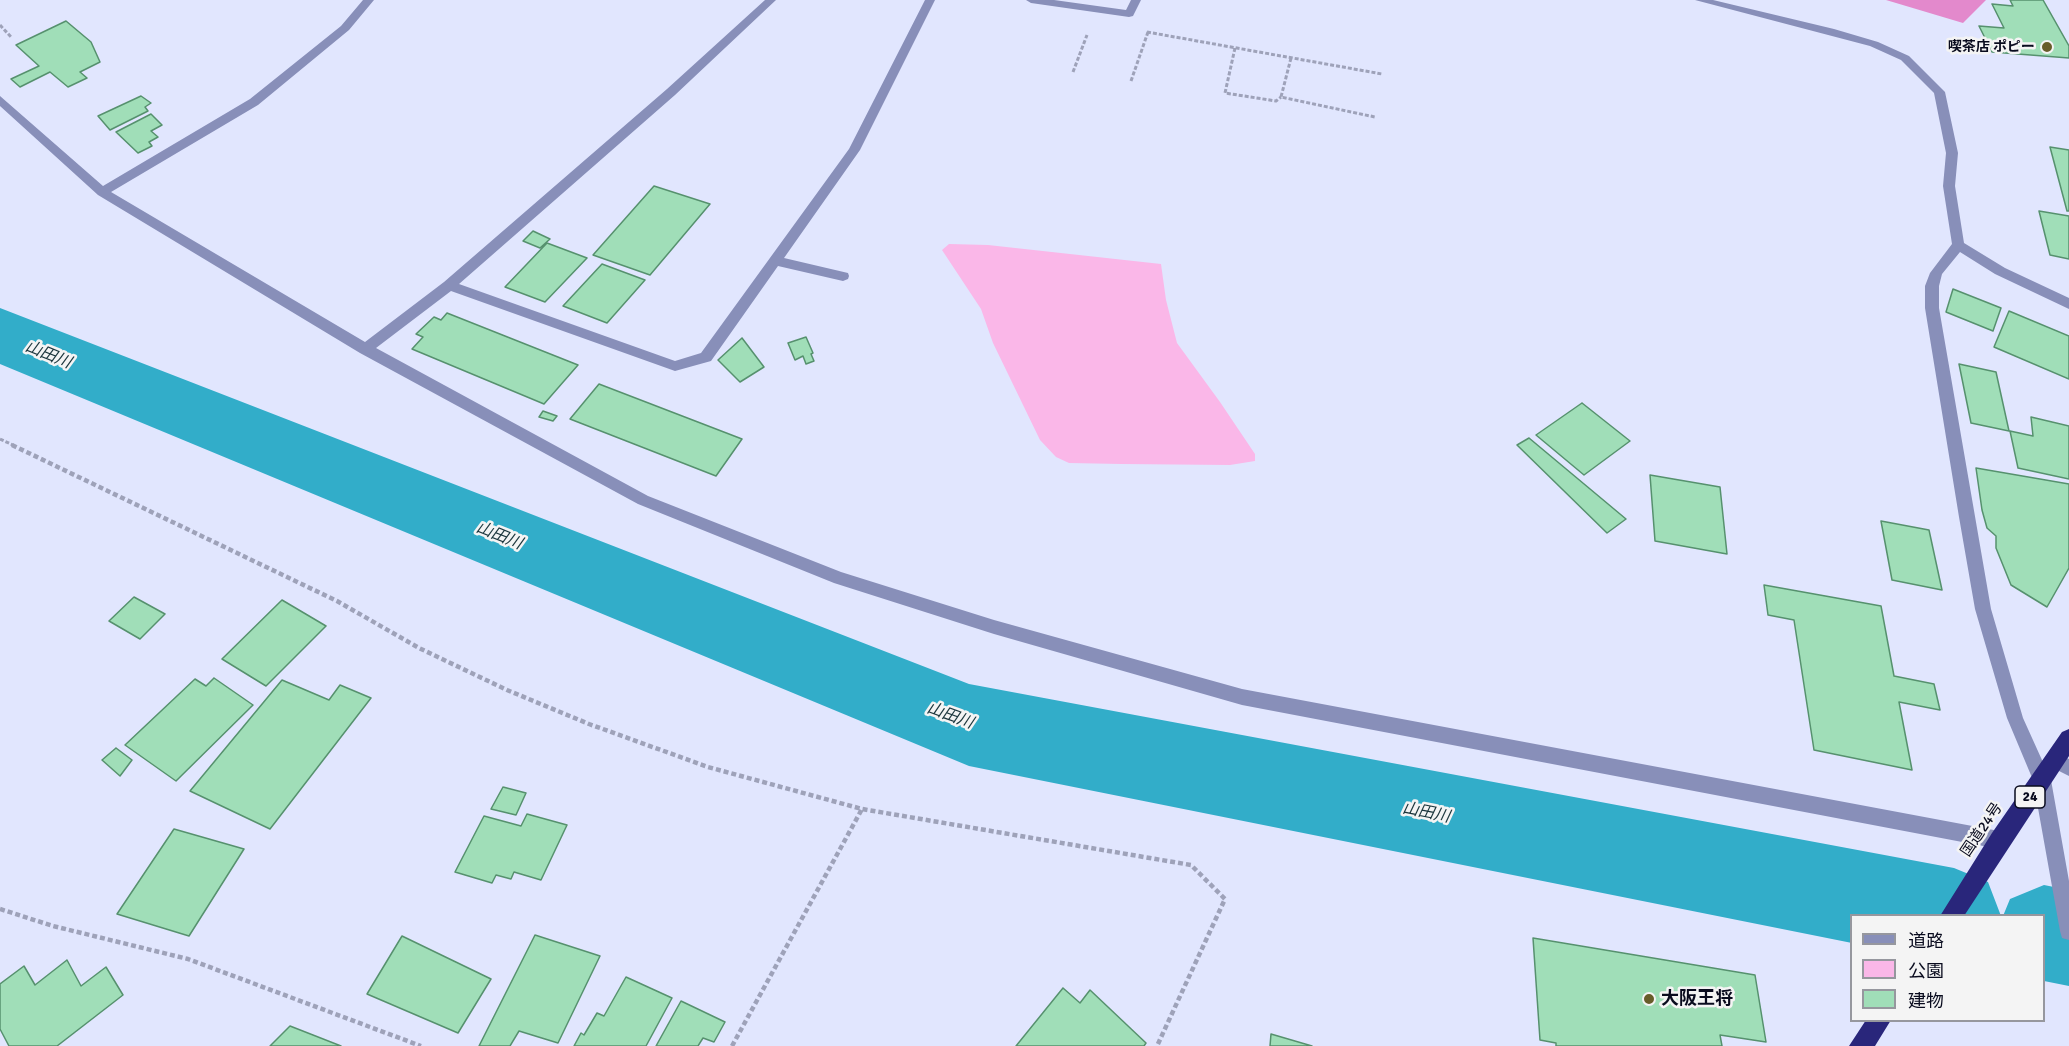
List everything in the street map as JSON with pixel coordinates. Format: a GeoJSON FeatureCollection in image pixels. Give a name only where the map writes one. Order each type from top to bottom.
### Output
{"type":"FeatureCollection","features":[{"type":"Feature","properties":{"kind":"highway","name":"国道24号"},"geometry":{"type":"LineString","coordinates":[[1952,914],[1995,846],[2042,780],[2062,764],[2069,739]]}},
{"type":"Feature","properties":{"kind":"highway"},"geometry":{"type":"LineString","coordinates":[[1861,1046],[1879,1022]]}},
{"type":"Feature","properties":{"kind":"street"},"geometry":{"type":"LineString","coordinates":[[102,192],[254,102],[345,28],[369,0]]}},
{"type":"Feature","properties":{"kind":"street"},"geometry":{"type":"LineString","coordinates":[[365,349],[449,285],[671,92],[771,0]]}},
{"type":"Feature","properties":{"kind":"street"},"geometry":{"type":"LineString","coordinates":[[449,285],[675,366],[706,357],[854,150],[930,0]]}},
{"type":"Feature","properties":{"kind":"street"},"geometry":{"type":"LineString","coordinates":[[1031,0],[1129,15],[1136,0]]}},
{"type":"Feature","properties":{"kind":"street"},"geometry":{"type":"LineString","coordinates":[[1700,0],[1830,31],[1874,44],[1905,58],[1939,92],[1952,153],[1949,186],[1958,245],[1936,273],[1932,286],[1936,332],[1983,609],[2015,718],[2042,780],[2069,931]]}},
{"type":"Feature","properties":{"kind":"street"},"geometry":{"type":"LineString","coordinates":[[0,100],[102,192],[365,349],[643,500],[839,578],[994,627],[1242,697],[1995,846]]}},
{"type":"Feature","properties":{"kind":"street"},"geometry":{"type":"LineString","coordinates":[[1958,245],[2000,271],[2069,304]]}},
{"type":"Feature","properties":{"kind":"street"},"geometry":{"type":"LineString","coordinates":[[774,260],[843,276]]}},
{"type":"Feature","properties":{"kind":"path"},"geometry":{"type":"LineString","coordinates":[[0,25],[11,37]]}},
{"type":"Feature","properties":{"kind":"path"},"geometry":{"type":"LineString","coordinates":[[1139,30],[1382,74]]}},
{"type":"Feature","properties":{"kind":"path"},"geometry":{"type":"LineString","coordinates":[[1073,72],[1088,32]]}},
{"type":"Feature","properties":{"kind":"path"},"geometry":{"type":"LineString","coordinates":[[1131,81],[1148,32]]}},
{"type":"Feature","properties":{"kind":"path"},"geometry":{"type":"LineString","coordinates":[[1235,48],[1225,93],[1276,101],[1281,97],[1291,58]]}},
{"type":"Feature","properties":{"kind":"path"},"geometry":{"type":"LineString","coordinates":[[1281,97],[1375,117]]}},
{"type":"Feature","properties":{"kind":"path"},"geometry":{"type":"LineString","coordinates":[[0,439],[338,601],[418,648],[507,690],[589,724],[708,767],[862,809],[1191,865],[1225,899],[1157,1046]]}},
{"type":"Feature","properties":{"kind":"path"},"geometry":{"type":"LineString","coordinates":[[732,1046],[862,809]]}},
{"type":"Feature","properties":{"kind":"path"},"geometry":{"type":"LineString","coordinates":[[0,909],[53,926],[188,959],[421,1046]]}},
{"type":"Feature","properties":{"kind":"green space"},"geometry":{"type":"Polygon","coordinates":[[[949,244],[988,245],[1161,264],[1166,300],[1177,343],[1255,454],[1255,461],[1230,465],[1069,463],[1056,457],[1040,440],[993,343],[981,309],[942,250],[949,244]]]}},
{"type":"Feature","properties":{"kind":"shaded area"},"geometry":{"type":"Polygon","coordinates":[[[1886,0],[1986,0],[1963,23],[1886,0]]]}},
{"type":"Feature","properties":{"kind":"building"},"geometry":{"type":"Polygon","coordinates":[[[2010,0],[2043,0],[2069,46],[2069,58],[1992,52],[1979,26],[2004,28],[1992,4],[2013,6],[2010,0]]]}},
{"type":"Feature","properties":{"kind":"building"},"geometry":{"type":"Polygon","coordinates":[[[66,21],[91,42],[100,62],[80,72],[87,78],[68,87],[50,72],[20,87],[11,79],[39,66],[16,45],[66,21]]]}},
{"type":"Feature","properties":{"kind":"building"},"geometry":{"type":"Polygon","coordinates":[[[141,96],[151,103],[145,107],[148,111],[110,130],[98,116],[141,96]]]}},
{"type":"Feature","properties":{"kind":"building"},"geometry":{"type":"Polygon","coordinates":[[[151,114],[162,125],[151,131],[158,137],[149,142],[152,146],[138,153],[116,132],[151,114]]]}},
{"type":"Feature","properties":{"kind":"building"},"geometry":{"type":"Polygon","coordinates":[[[2050,147],[2069,150],[2069,211],[2067,211],[2050,147]]]}},
{"type":"Feature","properties":{"kind":"building"},"geometry":{"type":"Polygon","coordinates":[[[654,186],[710,204],[650,275],[593,255],[654,186]]]}},
{"type":"Feature","properties":{"kind":"building"},"geometry":{"type":"Polygon","coordinates":[[[2039,211],[2069,216],[2069,259],[2050,255],[2039,211]]]}},
{"type":"Feature","properties":{"kind":"building"},"geometry":{"type":"Polygon","coordinates":[[[533,231],[550,239],[540,248],[523,241],[533,231]]]}},
{"type":"Feature","properties":{"kind":"building"},"geometry":{"type":"Polygon","coordinates":[[[547,243],[587,258],[545,302],[505,287],[547,243]]]}},
{"type":"Feature","properties":{"kind":"building"},"geometry":{"type":"Polygon","coordinates":[[[602,264],[645,280],[607,323],[563,306],[602,264]]]}},
{"type":"Feature","properties":{"kind":"building"},"geometry":{"type":"Polygon","coordinates":[[[1953,289],[2001,308],[1993,331],[1946,312],[1953,289]]]}},
{"type":"Feature","properties":{"kind":"building"},"geometry":{"type":"Polygon","coordinates":[[[2009,311],[2069,336],[2069,379],[1994,347],[2009,311]]]}},
{"type":"Feature","properties":{"kind":"building"},"geometry":{"type":"Polygon","coordinates":[[[447,313],[578,365],[544,404],[412,349],[423,337],[416,334],[434,317],[441,320],[447,313]]]}},
{"type":"Feature","properties":{"kind":"building"},"geometry":{"type":"Polygon","coordinates":[[[806,337],[814,361],[806,364],[803,356],[795,360],[788,343],[806,337]]]}},
{"type":"Feature","properties":{"kind":"building"},"geometry":{"type":"Polygon","coordinates":[[[742,338],[764,367],[740,382],[718,360],[742,338]]]}},
{"type":"Feature","properties":{"kind":"building"},"geometry":{"type":"Polygon","coordinates":[[[1959,364],[1996,372],[2009,431],[1971,423],[1959,364]]]}},
{"type":"Feature","properties":{"kind":"building"},"geometry":{"type":"Polygon","coordinates":[[[599,384],[742,439],[716,476],[570,419],[599,384]]]}},
{"type":"Feature","properties":{"kind":"building"},"geometry":{"type":"Polygon","coordinates":[[[1582,403],[1630,441],[1584,475],[1536,435],[1582,403]]]}},
{"type":"Feature","properties":{"kind":"building"},"geometry":{"type":"Polygon","coordinates":[[[543,411],[557,416],[553,421],[539,417],[543,411]]]}},
{"type":"Feature","properties":{"kind":"building"},"geometry":{"type":"Polygon","coordinates":[[[2031,417],[2069,426],[2069,479],[2018,468],[2010,431],[2033,436],[2031,417]]]}},
{"type":"Feature","properties":{"kind":"building"},"geometry":{"type":"Polygon","coordinates":[[[1529,438],[1626,519],[1607,533],[1517,445],[1529,438]]]}},
{"type":"Feature","properties":{"kind":"building"},"geometry":{"type":"Polygon","coordinates":[[[1976,468],[2069,484],[2069,568],[2047,607],[2011,585],[1996,548],[1996,536],[1987,528],[1976,468]]]}},
{"type":"Feature","properties":{"kind":"building"},"geometry":{"type":"Polygon","coordinates":[[[1650,475],[1720,487],[1727,554],[1655,541],[1650,475]]]}},
{"type":"Feature","properties":{"kind":"building"},"geometry":{"type":"Polygon","coordinates":[[[1881,521],[1929,530],[1942,590],[1892,580],[1881,521]]]}},
{"type":"Feature","properties":{"kind":"building"},"geometry":{"type":"Polygon","coordinates":[[[1764,585],[1881,606],[1894,676],[1934,684],[1940,710],[1899,702],[1912,770],[1814,750],[1794,620],[1768,615],[1764,585]]]}},
{"type":"Feature","properties":{"kind":"building"},"geometry":{"type":"Polygon","coordinates":[[[134,597],[165,614],[140,639],[109,621],[134,597]]]}},
{"type":"Feature","properties":{"kind":"building"},"geometry":{"type":"Polygon","coordinates":[[[282,600],[326,626],[266,686],[222,659],[282,600]]]}},
{"type":"Feature","properties":{"kind":"building"},"geometry":{"type":"Polygon","coordinates":[[[214,678],[253,705],[176,781],[125,745],[195,679],[206,686],[214,678]]]}},
{"type":"Feature","properties":{"kind":"building"},"geometry":{"type":"Polygon","coordinates":[[[282,680],[329,700],[340,685],[371,698],[270,829],[190,791],[282,680]]]}},
{"type":"Feature","properties":{"kind":"building"},"geometry":{"type":"Polygon","coordinates":[[[116,748],[132,760],[120,776],[102,760],[116,748]]]}},
{"type":"Feature","properties":{"kind":"building"},"geometry":{"type":"Polygon","coordinates":[[[503,787],[526,793],[516,815],[491,809],[503,787]]]}},
{"type":"Feature","properties":{"kind":"building"},"geometry":{"type":"Polygon","coordinates":[[[527,814],[567,825],[541,880],[514,872],[511,879],[496,875],[492,883],[455,872],[484,816],[521,826],[527,814]]]}},
{"type":"Feature","properties":{"kind":"building"},"geometry":{"type":"Polygon","coordinates":[[[174,829],[244,849],[189,936],[117,914],[174,829]]]}},
{"type":"Feature","properties":{"kind":"building"},"geometry":{"type":"Polygon","coordinates":[[[535,935],[600,956],[558,1043],[519,1031],[510,1046],[479,1046],[535,935]]]}},
{"type":"Feature","properties":{"kind":"building"},"geometry":{"type":"Polygon","coordinates":[[[402,936],[491,979],[458,1033],[367,994],[402,936]]]}},
{"type":"Feature","properties":{"kind":"building"},"geometry":{"type":"Polygon","coordinates":[[[1533,938],[1755,975],[1766,1042],[1720,1035],[1722,1046],[1556,1046],[1556,1043],[1540,1040],[1533,938]]]}},
{"type":"Feature","properties":{"kind":"building"},"geometry":{"type":"Polygon","coordinates":[[[67,960],[81,986],[106,967],[123,995],[57,1046],[9,1046],[0,1029],[0,984],[24,966],[35,985],[67,960]]]}},
{"type":"Feature","properties":{"kind":"building"},"geometry":{"type":"Polygon","coordinates":[[[626,977],[672,998],[646,1046],[574,1046],[581,1033],[584,1035],[597,1013],[604,1016],[626,977]]]}},
{"type":"Feature","properties":{"kind":"building"},"geometry":{"type":"Polygon","coordinates":[[[1063,988],[1080,1003],[1090,990],[1146,1043],[1144,1046],[1016,1046],[1063,988]]]}},
{"type":"Feature","properties":{"kind":"building"},"geometry":{"type":"Polygon","coordinates":[[[681,1001],[725,1022],[714,1042],[703,1038],[698,1046],[656,1046],[681,1001]]]}},
{"type":"Feature","properties":{"kind":"building"},"geometry":{"type":"Polygon","coordinates":[[[290,1026],[341,1046],[270,1046],[290,1026]]]}},
{"type":"Feature","properties":{"kind":"building"},"geometry":{"type":"Polygon","coordinates":[[[1271,1034],[1312,1046],[1270,1046],[1271,1034]]]}},
{"type":"Feature","properties":{"kind":"waterway","name":"山田川"},"geometry":{"type":"LineString","coordinates":[[0,335],[969,725],[1944,914]]}},
{"type":"Feature","properties":{"kind":"waterway","name":"山田川"},"geometry":{"type":"LineString","coordinates":[[2045,933],[2069,938]]}},
{"type":"Feature","properties":{"kind":"place","name":"喫茶店 ポピー"},"geometry":{"type":"Point","coordinates":[2047,47]}},
{"type":"Feature","properties":{"kind":"place","name":"大阪王将"},"geometry":{"type":"Point","coordinates":[1649,999]}}]}
